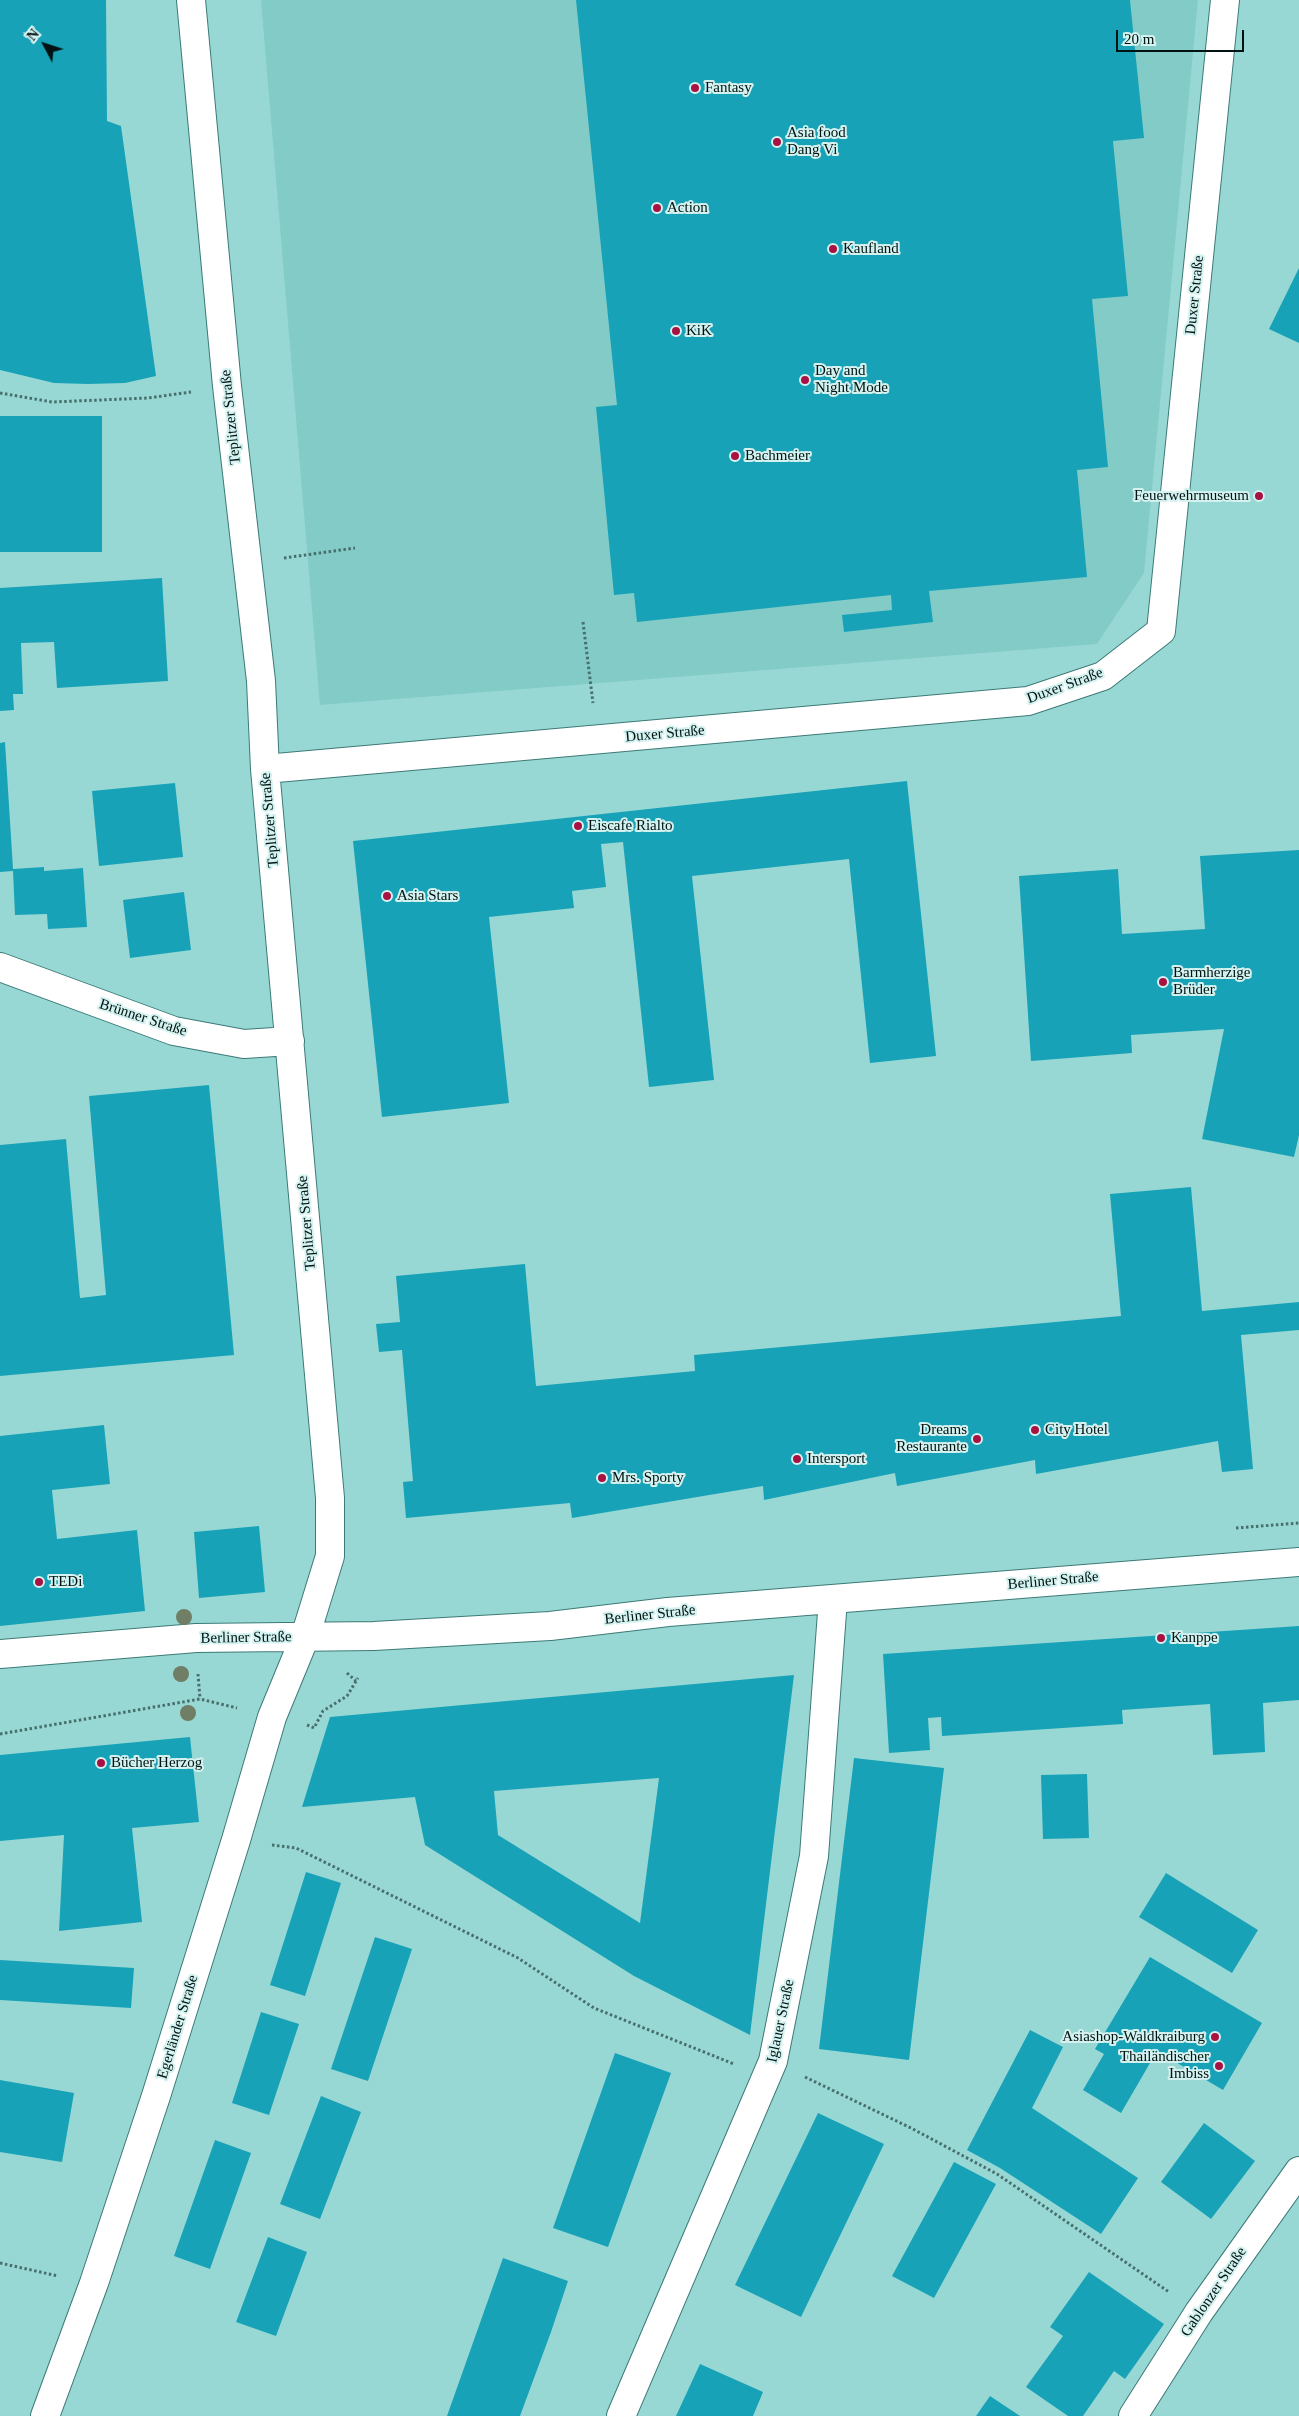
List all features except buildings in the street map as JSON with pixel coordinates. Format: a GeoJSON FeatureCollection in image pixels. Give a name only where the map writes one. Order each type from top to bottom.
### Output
{"type":"FeatureCollection","features":[{"type":"Feature","properties":{"kind":"street","name":"Teplitzer Straße"},"geometry":{"type":"LineString","coordinates":[[191,0],[227,386],[261,681],[265,769],[330,1498],[330,1556],[305,1637]]}},
{"type":"Feature","properties":{"kind":"street","name":"Duxer Straße"},"geometry":{"type":"LineString","coordinates":[[265,769],[1028,701],[1103,676],[1161,630],[1225,0]]}},
{"type":"Feature","properties":{"kind":"street","name":"Brünner Straße"},"geometry":{"type":"LineString","coordinates":[[0,967],[174,1030],[244,1044],[290,1041]]}},
{"type":"Feature","properties":{"kind":"street","name":"Berliner Straße"},"geometry":{"type":"LineString","coordinates":[[0,1654],[196,1638],[423,1634],[540,1626],[668,1612],[1299,1562]]}},
{"type":"Feature","properties":{"kind":"street","name":"Iglauer Straße"},"geometry":{"type":"LineString","coordinates":[[621,2416],[770,2069],[814,1856],[833,1599]]}},
{"type":"Feature","properties":{"kind":"street","name":"Egerländer Straße"},"geometry":{"type":"LineString","coordinates":[[45,2416],[94,2283],[168,2058],[272,1717],[305,1637]]}},
{"type":"Feature","properties":{"kind":"street","name":"Gablonzer Straße"},"geometry":{"type":"LineString","coordinates":[[1133,2416],[1199,2312],[1299,2171]]}},
{"type":"Feature","properties":{"kind":"path"},"geometry":{"type":"LineString","coordinates":[[0,393],[52,402],[148,398],[227,386]]}},
{"type":"Feature","properties":{"kind":"path"},"geometry":{"type":"LineString","coordinates":[[247,564],[355,548]]}},
{"type":"Feature","properties":{"kind":"path"},"geometry":{"type":"LineString","coordinates":[[583,622],[597,740]]}},
{"type":"Feature","properties":{"kind":"path"},"geometry":{"type":"LineString","coordinates":[[1275,1524],[1299,1523]]}},
{"type":"Feature","properties":{"kind":"path"},"geometry":{"type":"LineString","coordinates":[[306,1725],[314,1728],[323,1711],[347,1696],[358,1678]]}},
{"type":"Feature","properties":{"kind":"path"},"geometry":{"type":"LineString","coordinates":[[0,1734],[200,1699],[240,1709]]}},
{"type":"Feature","properties":{"kind":"path"},"geometry":{"type":"LineString","coordinates":[[286,1846],[296,1848],[518,1958],[594,2008],[770,2069],[911,2128],[997,2174],[1199,2312]]}},
{"type":"Feature","properties":{"kind":"path"},"geometry":{"type":"LineString","coordinates":[[0,2263],[94,2283]]}},
{"type":"Feature","properties":{"kind":"shaded area"},"geometry":{"type":"Polygon","coordinates":[[[261,0],[1198,0],[1144,573],[1097,644],[320,705],[261,0]]]}},
{"type":"Feature","properties":{"kind":"place","name":"Fantasy"},"geometry":{"type":"Point","coordinates":[695,88]}},
{"type":"Feature","properties":{"kind":"place","name":"Asia food Dang Vi"},"geometry":{"type":"Point","coordinates":[777,142]}},
{"type":"Feature","properties":{"kind":"place","name":"Action"},"geometry":{"type":"Point","coordinates":[657,208]}},
{"type":"Feature","properties":{"kind":"place","name":"Kaufland"},"geometry":{"type":"Point","coordinates":[833,249]}},
{"type":"Feature","properties":{"kind":"place","name":"KiK"},"geometry":{"type":"Point","coordinates":[676,331]}},
{"type":"Feature","properties":{"kind":"place","name":"Day and Night Mode"},"geometry":{"type":"Point","coordinates":[805,380]}},
{"type":"Feature","properties":{"kind":"place","name":"Bachmeier"},"geometry":{"type":"Point","coordinates":[735,456]}},
{"type":"Feature","properties":{"kind":"place","name":"Feuerwehrmuseum"},"geometry":{"type":"Point","coordinates":[1259,496]}},
{"type":"Feature","properties":{"kind":"place","name":"Eiscafe Rialto"},"geometry":{"type":"Point","coordinates":[578,826]}},
{"type":"Feature","properties":{"kind":"place","name":"Asia Stars"},"geometry":{"type":"Point","coordinates":[387,896]}},
{"type":"Feature","properties":{"kind":"place","name":"Barmherzige Brüder"},"geometry":{"type":"Point","coordinates":[1163,982]}},
{"type":"Feature","properties":{"kind":"place","name":"City Hotel"},"geometry":{"type":"Point","coordinates":[1035,1430]}},
{"type":"Feature","properties":{"kind":"place","name":"Dreams Restaurante"},"geometry":{"type":"Point","coordinates":[977,1439]}},
{"type":"Feature","properties":{"kind":"place","name":"Intersport"},"geometry":{"type":"Point","coordinates":[797,1459]}},
{"type":"Feature","properties":{"kind":"place","name":"Mrs. Sporty"},"geometry":{"type":"Point","coordinates":[602,1478]}},
{"type":"Feature","properties":{"kind":"place","name":"TEDi"},"geometry":{"type":"Point","coordinates":[39,1582]}},
{"type":"Feature","properties":{"kind":"place","name":"Kanppe"},"geometry":{"type":"Point","coordinates":[1161,1638]}},
{"type":"Feature","properties":{"kind":"place","name":"Bücher Herzog"},"geometry":{"type":"Point","coordinates":[101,1763]}},
{"type":"Feature","properties":{"kind":"place","name":"Asiashop-Waldkraiburg"},"geometry":{"type":"Point","coordinates":[1215,2037]}},
{"type":"Feature","properties":{"kind":"place","name":"Thailändischer Imbiss"},"geometry":{"type":"Point","coordinates":[1219,2066]}}]}
